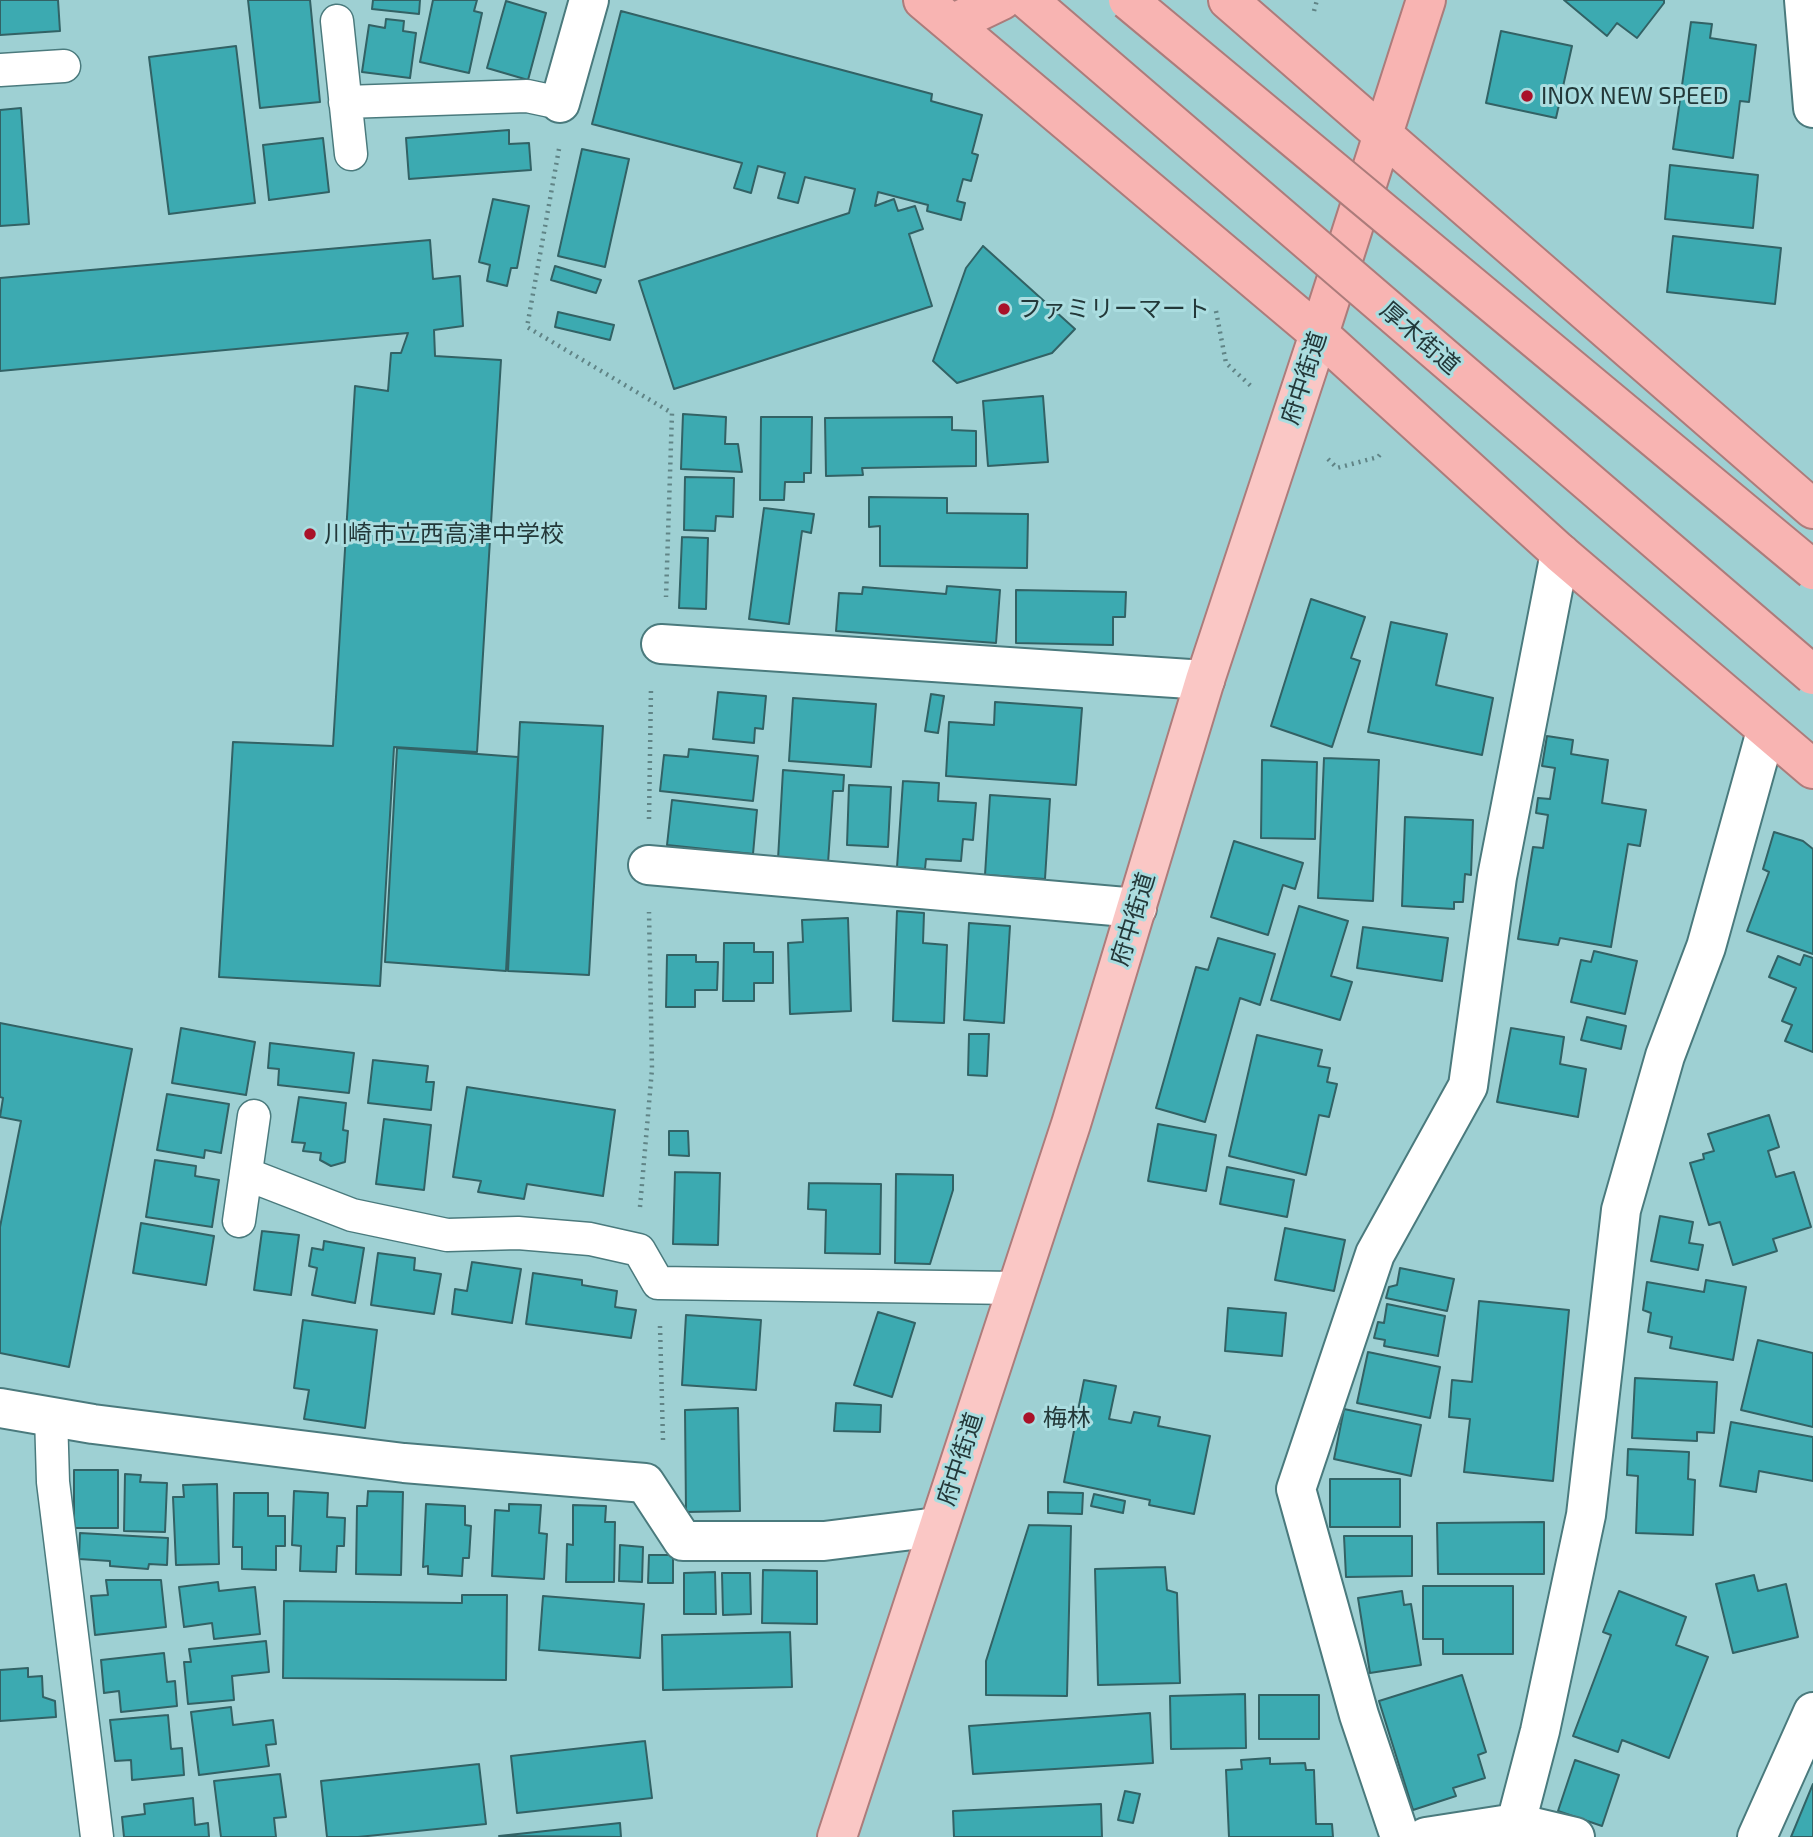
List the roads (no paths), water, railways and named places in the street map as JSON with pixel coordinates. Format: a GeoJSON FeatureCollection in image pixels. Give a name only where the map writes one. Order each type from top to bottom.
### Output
{"type":"FeatureCollection","features":[{"type":"Feature","properties":{"kind":"highway"},"geometry":{"type":"LineString","coordinates":[[923,0],[1319,334],[1560,553],[1813,769]]}},
{"type":"Feature","properties":{"kind":"highway"},"geometry":{"type":"LineString","coordinates":[[951,24],[1002,0]]}},
{"type":"Feature","properties":{"kind":"highway","name":"厚木街道"},"geometry":{"type":"LineString","coordinates":[[1028,0],[1813,675]]}},
{"type":"Feature","properties":{"kind":"highway"},"geometry":{"type":"LineString","coordinates":[[1128,0],[1813,570]]}},
{"type":"Feature","properties":{"kind":"highway"},"geometry":{"type":"LineString","coordinates":[[1228,0],[1811,498]]}},
{"type":"Feature","properties":{"kind":"highway","name":"府中街道"},"geometry":{"type":"LineString","coordinates":[[1319,334],[1426,0]]}},
{"type":"Feature","properties":{"kind":"main road","name":"府中街道"},"geometry":{"type":"LineString","coordinates":[[837,1837],[1137,908],[1205,680],[1319,334]]}},
{"type":"Feature","properties":{"kind":"street"},"geometry":{"type":"LineString","coordinates":[[560,103],[589,0]]}},
{"type":"Feature","properties":{"kind":"street"},"geometry":{"type":"LineString","coordinates":[[1804,0],[1813,108]]}},
{"type":"Feature","properties":{"kind":"street"},"geometry":{"type":"LineString","coordinates":[[1400,1837],[1359,1715],[1296,1489],[1375,1254],[1468,1086],[1497,877],[1560,553]]}},
{"type":"Feature","properties":{"kind":"street"},"geometry":{"type":"LineString","coordinates":[[661,644],[1205,680]]}},
{"type":"Feature","properties":{"kind":"street"},"geometry":{"type":"LineString","coordinates":[[1516,1823],[1540,1731],[1586,1515],[1621,1210],[1665,1056],[1706,947],[1766,731]]}},
{"type":"Feature","properties":{"kind":"street"},"geometry":{"type":"LineString","coordinates":[[648,865],[1137,908]]}},
{"type":"Feature","properties":{"kind":"street"},"geometry":{"type":"LineString","coordinates":[[0,1408],[93,1424],[404,1464],[645,1483],[683,1541],[824,1541],[937,1527]]}},
{"type":"Feature","properties":{"kind":"street"},"geometry":{"type":"LineString","coordinates":[[1757,1837],[1813,1712]]}},
{"type":"Feature","properties":{"kind":"street"},"geometry":{"type":"LineString","coordinates":[[1426,1837],[1516,1823],[1575,1837]]}},
{"type":"Feature","properties":{"kind":"lane"},"geometry":{"type":"LineString","coordinates":[[337,21],[351,154]]}},
{"type":"Feature","properties":{"kind":"lane"},"geometry":{"type":"LineString","coordinates":[[0,70],[64,66]]}},
{"type":"Feature","properties":{"kind":"lane"},"geometry":{"type":"LineString","coordinates":[[345,102],[527,96],[560,103]]}},
{"type":"Feature","properties":{"kind":"lane"},"geometry":{"type":"LineString","coordinates":[[239,1221],[254,1116]]}},
{"type":"Feature","properties":{"kind":"lane"},"geometry":{"type":"LineString","coordinates":[[246,1174],[352,1214],[447,1235],[518,1233],[590,1239],[639,1250],[658,1283],[1016,1288]]}},
{"type":"Feature","properties":{"kind":"lane"},"geometry":{"type":"LineString","coordinates":[[51,1415],[54,1482],[97,1837]]}},
{"type":"Feature","properties":{"kind":"place","name":"INOX NEW SPEED"},"geometry":{"type":"Point","coordinates":[1527,96]}},
{"type":"Feature","properties":{"kind":"place","name":"ファミリーマート"},"geometry":{"type":"Point","coordinates":[1004,309]}},
{"type":"Feature","properties":{"kind":"place","name":"川崎市立西高津中学校"},"geometry":{"type":"Point","coordinates":[310,534]}},
{"type":"Feature","properties":{"kind":"place","name":"梅林"},"geometry":{"type":"Point","coordinates":[1029,1418]}}]}
